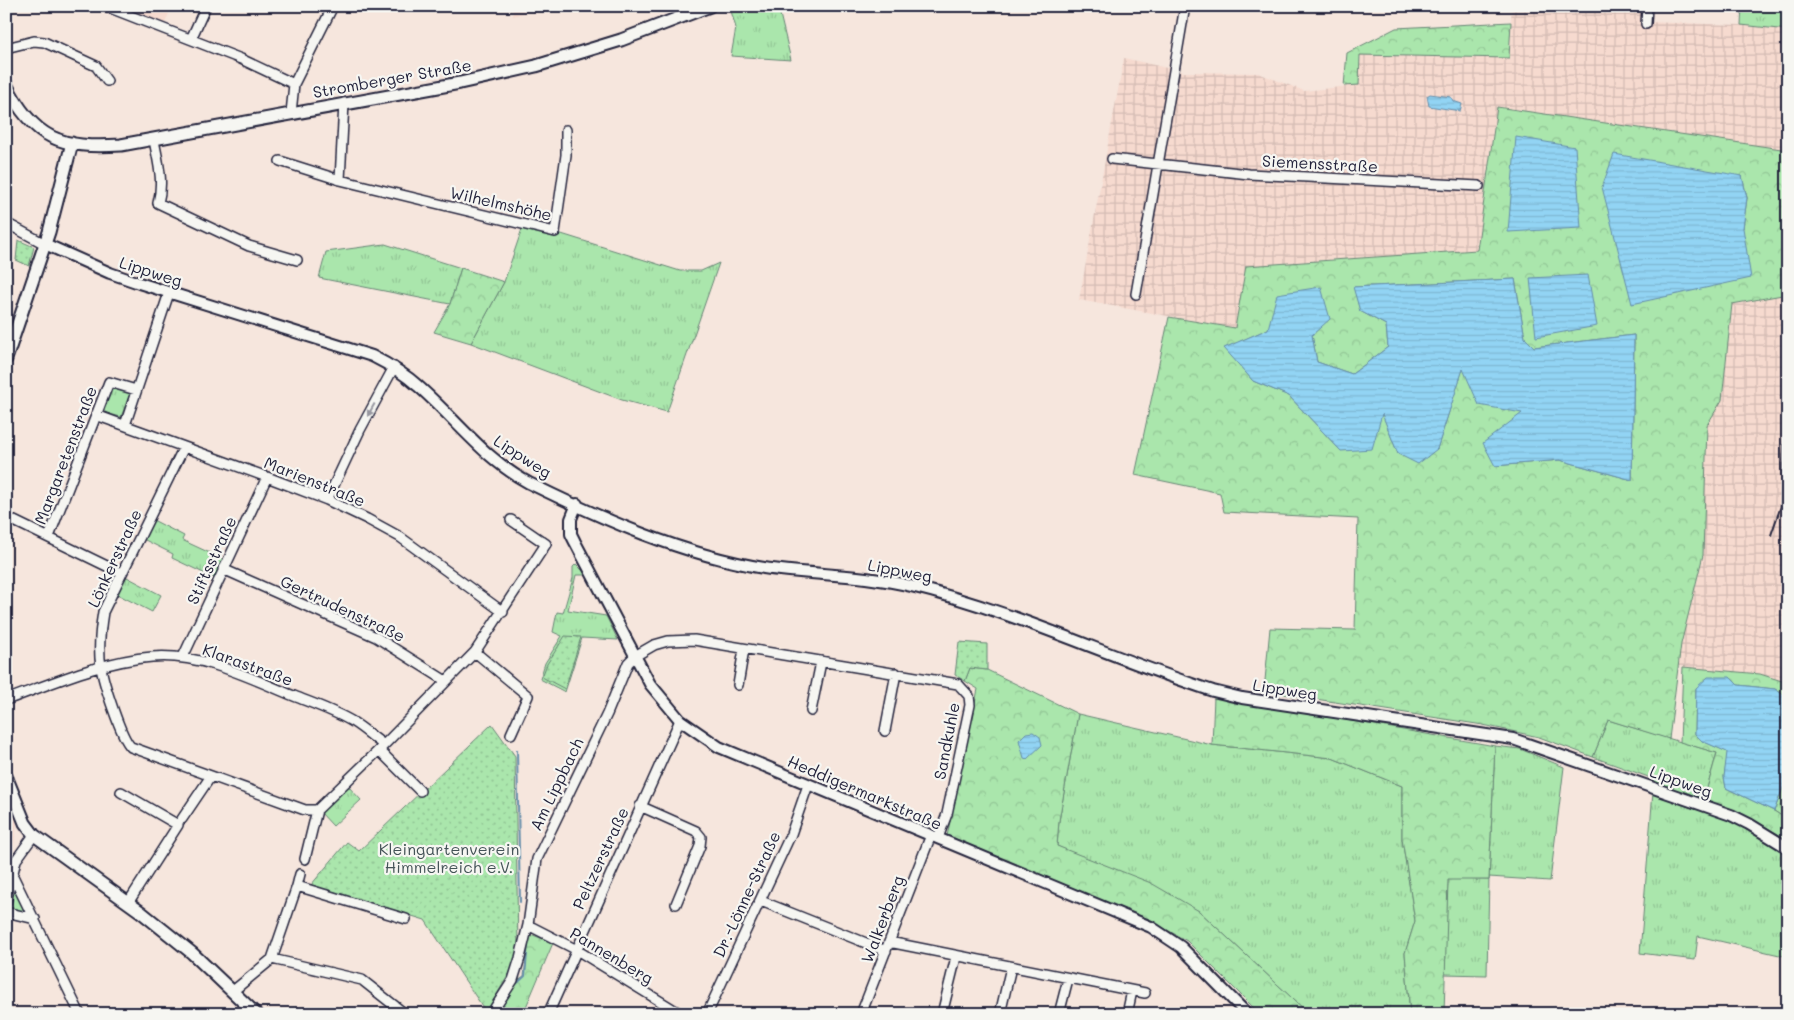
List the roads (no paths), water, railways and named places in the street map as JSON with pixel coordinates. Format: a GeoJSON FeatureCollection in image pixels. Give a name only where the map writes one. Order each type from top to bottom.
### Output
{"type":"FeatureCollection","features":[{"type":"Feature","properties":{"kind":"main road","name":"Stromberger Straße"},"geometry":{"type":"LineString","coordinates":[[6,84],[19,109],[38,130],[72,144],[101,147],[154,140],[344,103],[460,83],[536,66],[621,40],[710,6]]}},
{"type":"Feature","properties":{"kind":"main road"},"geometry":{"type":"LineString","coordinates":[[6,359],[45,244],[72,144]]}},
{"type":"Feature","properties":{"kind":"main road"},"geometry":{"type":"LineString","coordinates":[[6,776],[25,823],[34,835],[128,903],[192,953],[233,990],[256,1014]]}},
{"type":"Feature","properties":{"kind":"street"},"geometry":{"type":"LineString","coordinates":[[105,6],[192,39],[294,84]]}},
{"type":"Feature","properties":{"kind":"street"},"geometry":{"type":"LineString","coordinates":[[192,39],[206,6]]}},
{"type":"Feature","properties":{"kind":"street"},"geometry":{"type":"LineString","coordinates":[[291,113],[294,84],[333,6]]}},
{"type":"Feature","properties":{"kind":"street"},"geometry":{"type":"LineString","coordinates":[[1136,294],[1185,6]]}},
{"type":"Feature","properties":{"kind":"street"},"geometry":{"type":"LineString","coordinates":[[1646,24],[1647,6]]}},
{"type":"Feature","properties":{"kind":"street"},"geometry":{"type":"LineString","coordinates":[[6,48],[34,41],[44,42],[96,66],[107,81]]}},
{"type":"Feature","properties":{"kind":"street"},"geometry":{"type":"LineString","coordinates":[[340,180],[344,103]]}},
{"type":"Feature","properties":{"kind":"street","name":"Wilhelmshöhe"},"geometry":{"type":"LineString","coordinates":[[280,161],[340,180],[555,232],[566,155],[566,130]]}},
{"type":"Feature","properties":{"kind":"street"},"geometry":{"type":"LineString","coordinates":[[154,140],[160,167],[161,192],[158,203],[249,246],[297,260]]}},
{"type":"Feature","properties":{"kind":"street","name":"Siemensstraße"},"geometry":{"type":"LineString","coordinates":[[1112,159],[1249,174],[1479,186]]}},
{"type":"Feature","properties":{"kind":"street"},"geometry":{"type":"LineString","coordinates":[[6,223],[45,244]]}},
{"type":"Feature","properties":{"kind":"street","name":"Lippweg"},"geometry":{"type":"LineString","coordinates":[[45,244],[110,273],[372,356],[394,367],[418,385],[495,460],[527,481],[666,541],[764,568],[894,582],[972,603],[1213,691],[1274,703],[1513,739],[1731,815],[1756,827],[1788,848]]}},
{"type":"Feature","properties":{"kind":"street"},"geometry":{"type":"LineString","coordinates":[[125,425],[169,293]]}},
{"type":"Feature","properties":{"kind":"street"},"geometry":{"type":"LineString","coordinates":[[327,500],[360,430],[394,367]]}},
{"type":"Feature","properties":{"kind":"street","name":"Margaretenstraße"},"geometry":{"type":"LineString","coordinates":[[49,537],[109,382],[136,390]]}},
{"type":"Feature","properties":{"kind":"street","name":"Marienstraße"},"geometry":{"type":"LineString","coordinates":[[96,415],[327,500],[400,537],[502,612]]}},
{"type":"Feature","properties":{"kind":"street","name":"Lönkerstraße"},"geometry":{"type":"LineString","coordinates":[[184,447],[103,612],[100,631],[101,668],[126,742],[131,746],[305,810],[317,810]]}},
{"type":"Feature","properties":{"kind":"street","name":"Stiftsstraße"},"geometry":{"type":"LineString","coordinates":[[183,657],[267,477]]}},
{"type":"Feature","properties":{"kind":"street","name":"Heddigermarkstraße"},"geometry":{"type":"LineString","coordinates":[[577,504],[571,519],[571,534],[574,542],[650,684],[680,720],[719,747],[1165,934],[1181,947],[1247,1014]]}},
{"type":"Feature","properties":{"kind":"street"},"geometry":{"type":"LineString","coordinates":[[6,517],[121,573]]}},
{"type":"Feature","properties":{"kind":"street"},"geometry":{"type":"LineString","coordinates":[[305,859],[317,810],[382,748],[475,652],[546,544],[511,520]]}},
{"type":"Feature","properties":{"kind":"street","name":"Gertrudenstraße"},"geometry":{"type":"LineString","coordinates":[[223,569],[376,637],[446,681]]}},
{"type":"Feature","properties":{"kind":"street","name":"Sandkuhle"},"geometry":{"type":"LineString","coordinates":[[635,656],[654,646],[680,640],[694,640],[821,662],[950,681],[958,684],[969,696],[970,705],[947,814],[934,837]]}},
{"type":"Feature","properties":{"kind":"street"},"geometry":{"type":"LineString","coordinates":[[738,685],[744,649]]}},
{"type":"Feature","properties":{"kind":"street"},"geometry":{"type":"LineString","coordinates":[[475,652],[528,696],[511,734]]}},
{"type":"Feature","properties":{"kind":"street","name":"Am Lippbach"},"geometry":{"type":"LineString","coordinates":[[491,1014],[513,980],[528,925],[537,858],[607,714],[628,663],[635,656]]}},
{"type":"Feature","properties":{"kind":"street","name":"Klarastraße"},"geometry":{"type":"LineString","coordinates":[[6,700],[101,668],[152,657],[183,657],[251,678],[353,722],[382,748],[420,790]]}},
{"type":"Feature","properties":{"kind":"street"},"geometry":{"type":"LineString","coordinates":[[812,711],[821,662]]}},
{"type":"Feature","properties":{"kind":"street"},"geometry":{"type":"LineString","coordinates":[[885,731],[896,673]]}},
{"type":"Feature","properties":{"kind":"street","name":"Peltzerstraße"},"geometry":{"type":"LineString","coordinates":[[548,1014],[575,950],[680,720]]}},
{"type":"Feature","properties":{"kind":"street"},"geometry":{"type":"LineString","coordinates":[[182,819],[211,776]]}},
{"type":"Feature","properties":{"kind":"street","name":"Dr.-Lönne-Straße"},"geometry":{"type":"LineString","coordinates":[[707,1014],[791,834],[808,785]]}},
{"type":"Feature","properties":{"kind":"street"},"geometry":{"type":"LineString","coordinates":[[121,792],[178,825],[128,903]]}},
{"type":"Feature","properties":{"kind":"street","name":"Peltzerstraße"},"geometry":{"type":"LineString","coordinates":[[640,806],[696,831],[700,837],[700,846],[676,904]]}},
{"type":"Feature","properties":{"kind":"street"},"geometry":{"type":"LineString","coordinates":[[6,902],[16,860],[34,835]]}},
{"type":"Feature","properties":{"kind":"street","name":"Walkerberg"},"geometry":{"type":"LineString","coordinates":[[861,1014],[887,946],[934,837]]}},
{"type":"Feature","properties":{"kind":"street"},"geometry":{"type":"LineString","coordinates":[[12,874],[35,919],[51,958],[80,1014]]}},
{"type":"Feature","properties":{"kind":"street"},"geometry":{"type":"LineString","coordinates":[[233,990],[272,959],[300,874]]}},
{"type":"Feature","properties":{"kind":"street"},"geometry":{"type":"LineString","coordinates":[[297,886],[406,919]]}},
{"type":"Feature","properties":{"kind":"street"},"geometry":{"type":"LineString","coordinates":[[760,901],[887,946],[1011,967],[1145,993]]}},
{"type":"Feature","properties":{"kind":"street"},"geometry":{"type":"LineString","coordinates":[[6,912],[35,919]]}},
{"type":"Feature","properties":{"kind":"street","name":"Pannenberg"},"geometry":{"type":"LineString","coordinates":[[528,925],[575,950],[681,1014]]}},
{"type":"Feature","properties":{"kind":"street"},"geometry":{"type":"LineString","coordinates":[[942,1014],[956,957]]}},
{"type":"Feature","properties":{"kind":"street"},"geometry":{"type":"LineString","coordinates":[[272,959],[362,980],[405,1014]]}},
{"type":"Feature","properties":{"kind":"street"},"geometry":{"type":"LineString","coordinates":[[1000,1014],[1011,967]]}},
{"type":"Feature","properties":{"kind":"street"},"geometry":{"type":"LineString","coordinates":[[1059,1014],[1068,979]]}},
{"type":"Feature","properties":{"kind":"street"},"geometry":{"type":"LineString","coordinates":[[1127,1014],[1132,991]]}},
{"type":"Feature","properties":{"kind":"water"},"geometry":{"type":"Polygon","coordinates":[[[1430,94],[1451,97],[1453,101],[1462,104],[1460,111],[1429,106],[1427,96],[1430,94]]]}},
{"type":"Feature","properties":{"kind":"water"},"geometry":{"type":"Polygon","coordinates":[[[1516,137],[1575,147],[1581,228],[1508,232],[1516,137]]]}},
{"type":"Feature","properties":{"kind":"water"},"geometry":{"type":"Polygon","coordinates":[[[1614,154],[1742,176],[1747,198],[1743,228],[1751,278],[1632,304],[1602,187],[1614,154]]]}},
{"type":"Feature","properties":{"kind":"water"},"geometry":{"type":"Polygon","coordinates":[[[1588,275],[1597,326],[1536,337],[1530,278],[1588,275]]]}},
{"type":"Feature","properties":{"kind":"water"},"geometry":{"type":"Polygon","coordinates":[[[1515,279],[1525,338],[1534,347],[1634,335],[1632,480],[1560,460],[1495,466],[1483,443],[1522,413],[1479,405],[1463,369],[1437,449],[1418,464],[1398,454],[1382,414],[1372,449],[1341,451],[1289,396],[1253,381],[1224,348],[1268,329],[1277,294],[1321,287],[1330,319],[1312,335],[1317,362],[1352,374],[1388,347],[1386,325],[1360,311],[1353,287],[1515,279]]]}},
{"type":"Feature","properties":{"kind":"water"},"geometry":{"type":"Polygon","coordinates":[[[1708,677],[1730,677],[1738,685],[1775,689],[1788,698],[1788,775],[1774,811],[1726,788],[1724,777],[1727,752],[1702,741],[1695,734],[1696,688],[1708,677]]]}},
{"type":"Feature","properties":{"kind":"water"},"geometry":{"type":"Polygon","coordinates":[[[1033,732],[1040,737],[1042,745],[1027,759],[1024,758],[1019,740],[1026,733],[1033,732]]]}},
{"type":"Feature","properties":{"kind":"waterway"},"geometry":{"type":"LineString","coordinates":[[517,750],[520,902]]}},
{"type":"Feature","properties":{"kind":"waterway"},"geometry":{"type":"LineString","coordinates":[[513,987],[525,976],[528,942]]}},
{"type":"Feature","properties":{"kind":"railway"},"geometry":{"type":"LineString","coordinates":[[1771,535],[1781,506],[1788,353]]}},
{"type":"Feature","properties":{"kind":"park label","name":"Kleingartenverein Himmelreich e.V."},"geometry":{"type":"Point","coordinates":[449,857]}}]}
